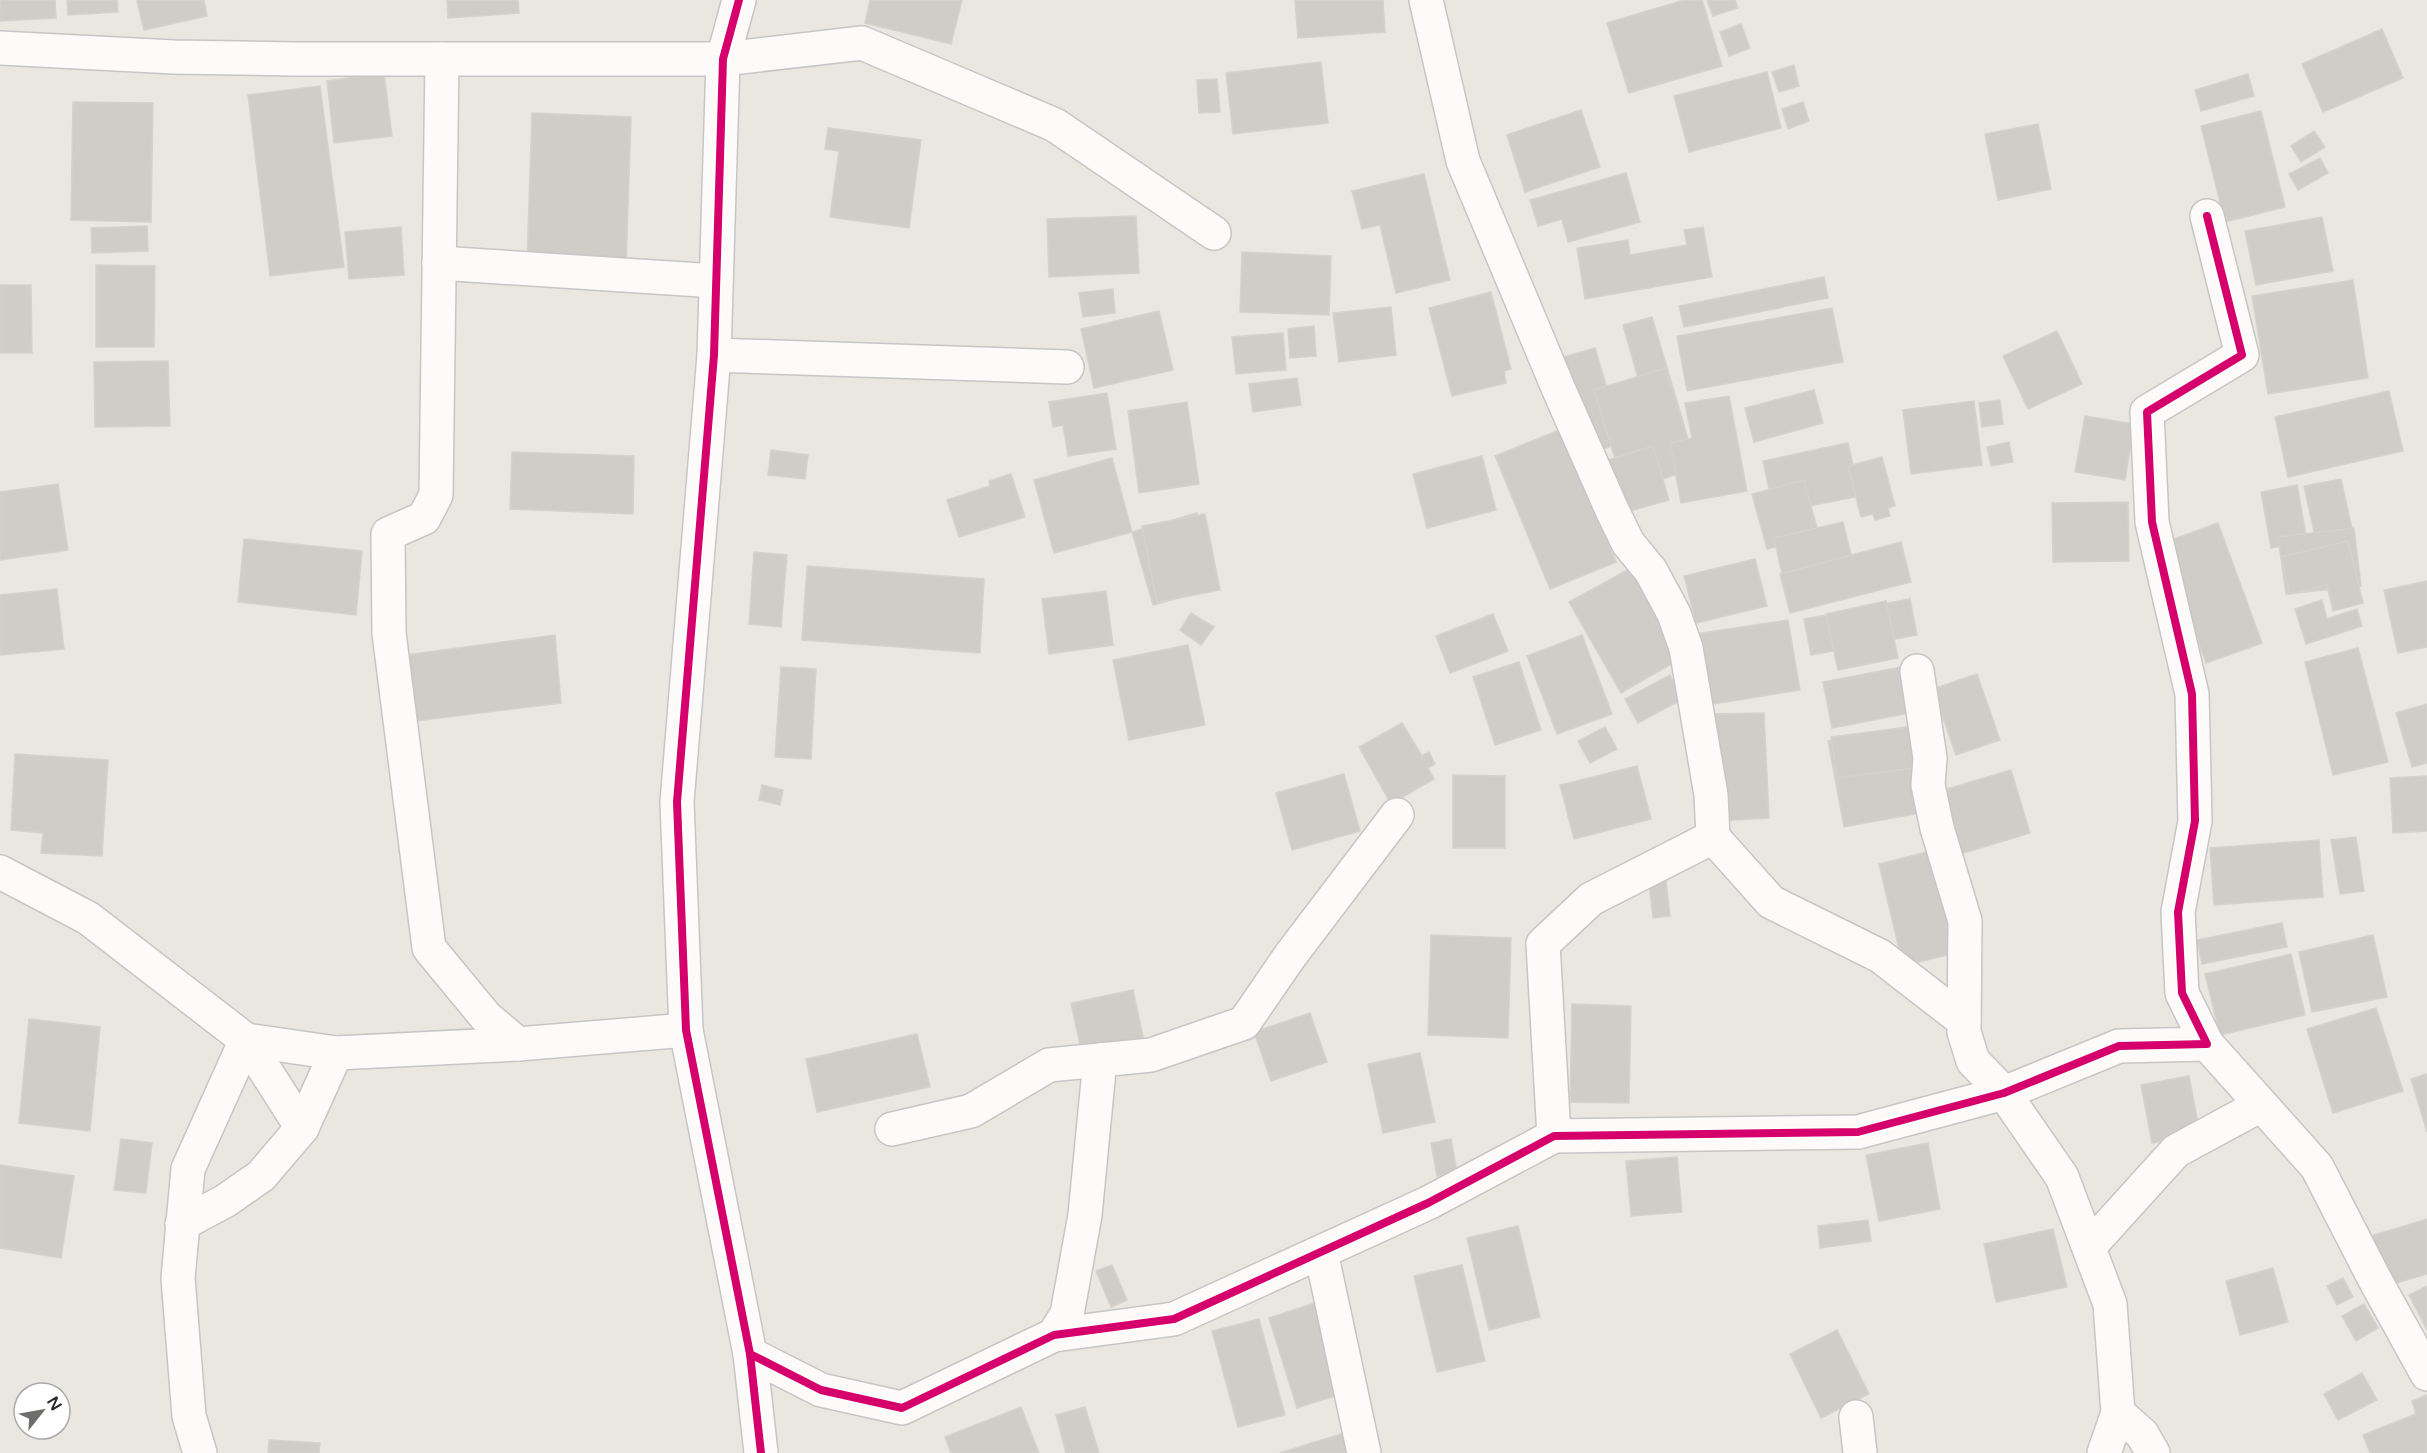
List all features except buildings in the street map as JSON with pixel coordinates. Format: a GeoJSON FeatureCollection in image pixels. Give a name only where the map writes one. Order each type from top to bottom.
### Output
{"type":"FeatureCollection","features":[{"type":"Feature","properties":{"kind":"street"},"geometry":{"type":"LineString","coordinates":[[739,0],[723,59],[714,355],[677,802],[686,1030],[750,1354],[761,1453]]}},
{"type":"Feature","properties":{"kind":"street"},"geometry":{"type":"LineString","coordinates":[[1426,0],[1463,161],[1559,390],[1616,518],[1628,543],[1651,571],[1680,627],[1686,648],[1711,795],[1713,837],[1771,902],[1880,956],[1964,1021]]}},
{"type":"Feature","properties":{"kind":"street"},"geometry":{"type":"LineString","coordinates":[[0,48],[185,57],[723,59],[862,43],[1055,125],[1214,233]]}},
{"type":"Feature","properties":{"kind":"street"},"geometry":{"type":"LineString","coordinates":[[442,58],[436,495],[424,518],[388,534],[389,633],[429,948],[486,1017],[518,1044]]}},
{"type":"Feature","properties":{"kind":"street"},"geometry":{"type":"LineString","coordinates":[[2207,216],[2242,355],[2147,412],[2152,522],[2192,694],[2195,820],[2178,912],[2182,993],[2207,1044],[2317,1167],[2373,1278],[2427,1374]]}},
{"type":"Feature","properties":{"kind":"street"},"geometry":{"type":"LineString","coordinates":[[439,263],[716,281]]}},
{"type":"Feature","properties":{"kind":"street"},"geometry":{"type":"LineString","coordinates":[[714,355],[1067,367]]}},
{"type":"Feature","properties":{"kind":"street"},"geometry":{"type":"LineString","coordinates":[[1917,671],[1930,758],[1928,785],[1937,828],[1965,921],[1964,1032],[1973,1061],[2004,1093],[2062,1177],[2110,1304],[2118,1413],[2104,1453]]}},
{"type":"Feature","properties":{"kind":"street"},"geometry":{"type":"LineString","coordinates":[[892,1129],[971,1111],[1049,1065],[1151,1055],[1244,1023],[1290,956],[1397,815]]}},
{"type":"Feature","properties":{"kind":"street"},"geometry":{"type":"LineString","coordinates":[[1554,1136],[1543,944],[1591,899],[1713,837]]}},
{"type":"Feature","properties":{"kind":"street"},"geometry":{"type":"LineString","coordinates":[[0,872],[88,918],[246,1040],[302,1128]]}},
{"type":"Feature","properties":{"kind":"street"},"geometry":{"type":"LineString","coordinates":[[246,1040],[336,1053],[518,1044],[686,1030]]}},
{"type":"Feature","properties":{"kind":"street"},"geometry":{"type":"LineString","coordinates":[[200,1453],[189,1416],[178,1278],[188,1169],[246,1040]]}},
{"type":"Feature","properties":{"kind":"street"},"geometry":{"type":"LineString","coordinates":[[750,1354],[821,1390],[902,1408],[1054,1335],[1174,1319],[1428,1203],[1554,1136],[1858,1132],[2004,1093],[2119,1046],[2207,1044]]}},
{"type":"Feature","properties":{"kind":"street"},"geometry":{"type":"LineString","coordinates":[[182,1224],[225,1201],[261,1176],[302,1128],[336,1053]]}},
{"type":"Feature","properties":{"kind":"street"},"geometry":{"type":"LineString","coordinates":[[1054,1335],[1067,1314],[1085,1215],[1100,1060]]}},
{"type":"Feature","properties":{"kind":"street"},"geometry":{"type":"LineString","coordinates":[[2089,1247],[2176,1151],[2261,1105]]}},
{"type":"Feature","properties":{"kind":"street"},"geometry":{"type":"LineString","coordinates":[[1322,1252],[1364,1453]]}},
{"type":"Feature","properties":{"kind":"street"},"geometry":{"type":"LineString","coordinates":[[2118,1413],[2142,1434],[2153,1453]]}},
{"type":"Feature","properties":{"kind":"street"},"geometry":{"type":"LineString","coordinates":[[1856,1417],[1860,1453]]}},
{"type":"Feature","properties":{"kind":"cycle path"},"geometry":{"type":"LineString","coordinates":[[739,0],[723,59],[714,355],[677,802],[686,1030],[750,1354],[761,1453]]}},
{"type":"Feature","properties":{"kind":"cycle path"},"geometry":{"type":"LineString","coordinates":[[750,1354],[821,1390],[902,1408],[1054,1335],[1174,1319],[1428,1203],[1554,1136],[1858,1132],[2004,1093],[2119,1046],[2207,1044],[2182,993],[2178,912],[2195,821],[2192,694],[2152,522],[2147,412],[2242,355],[2207,216]]}}]}
